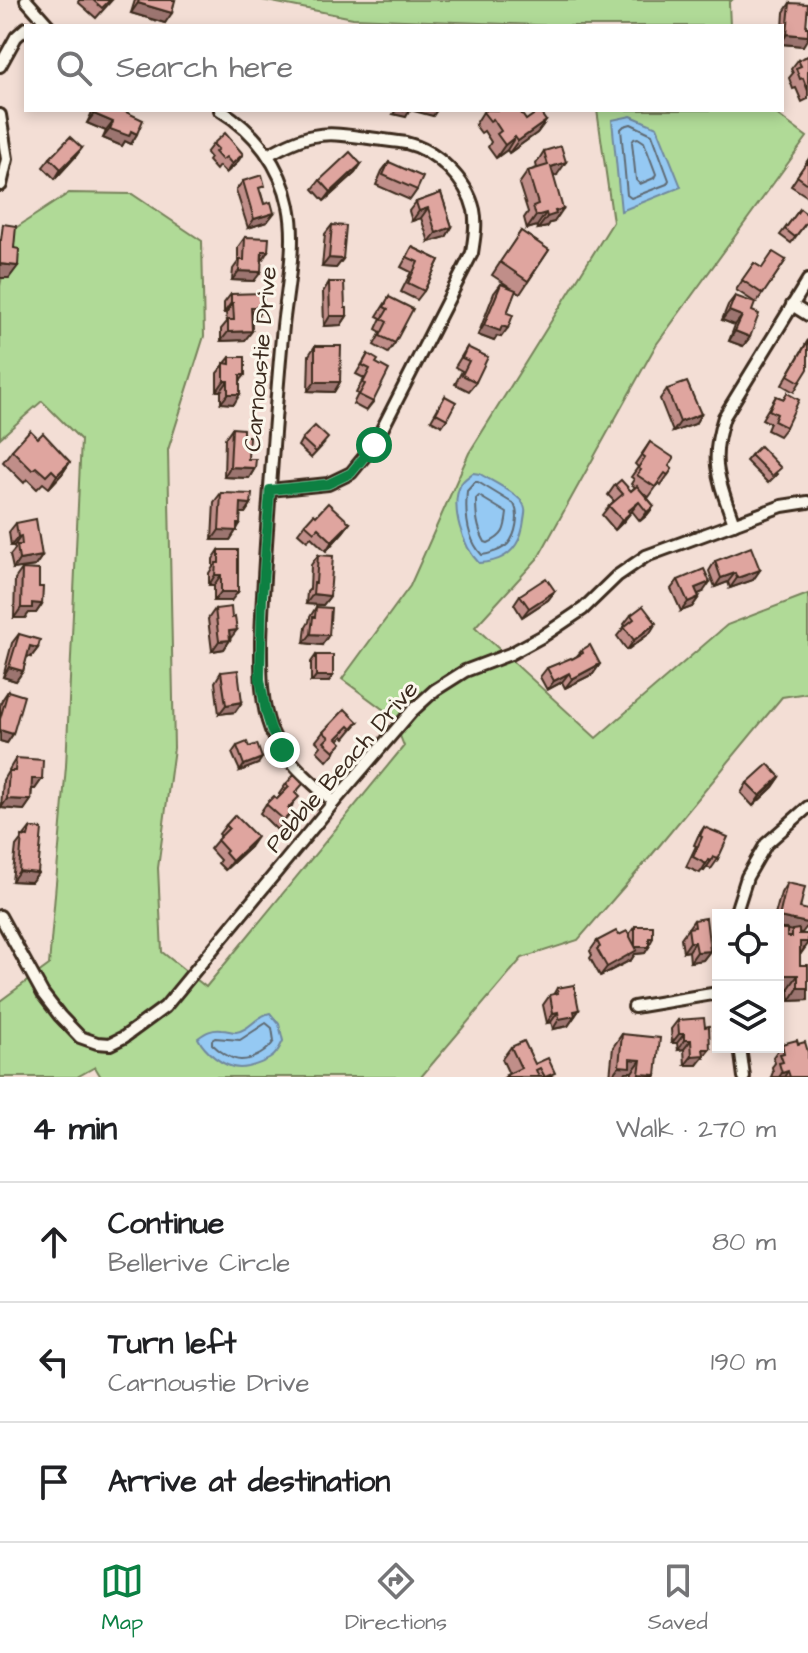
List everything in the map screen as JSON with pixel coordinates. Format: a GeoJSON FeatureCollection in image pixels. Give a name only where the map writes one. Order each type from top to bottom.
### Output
{"type":"FeatureCollection","features":[{"type":"Feature","properties":{"kind":"street"},"geometry":{"type":"LineString","coordinates":[[26,0],[47,24]]}},
{"type":"Feature","properties":{"kind":"street"},"geometry":{"type":"LineString","coordinates":[[31,24],[39,17]]}},
{"type":"Feature","properties":{"kind":"street"},"geometry":{"type":"LineString","coordinates":[[0,66],[16,37],[24,30]]}},
{"type":"Feature","properties":{"kind":"street","name":"Carnoustie Drive"},"geometry":{"type":"LineString","coordinates":[[223,112],[244,127],[268,155],[284,189],[291,221],[262,599],[262,696],[272,732],[282,750],[334,802]]}},
{"type":"Feature","properties":{"kind":"street"},"geometry":{"type":"LineString","coordinates":[[0,115],[7,159],[1,185]]}},
{"type":"Feature","properties":{"kind":"street"},"geometry":{"type":"LineString","coordinates":[[268,155],[292,142],[332,133],[408,144],[425,151],[454,173],[470,197],[476,227],[472,253],[374,445],[351,473],[328,484],[270,490]]}},
{"type":"Feature","properties":{"kind":"street"},"geometry":{"type":"LineString","coordinates":[[734,524],[717,467],[715,454],[718,436],[724,417],[808,280]]}},
{"type":"Feature","properties":{"kind":"street"},"geometry":{"type":"LineString","coordinates":[[792,305],[808,315]]}},
{"type":"Feature","properties":{"kind":"street","name":"Pebble Beach Drive"},"geometry":{"type":"LineString","coordinates":[[0,916],[43,994],[80,1037],[110,1044],[124,1037],[165,1007],[334,802],[410,714],[435,690],[465,671],[510,654],[543,636],[583,609],[617,576],[646,556],[782,506],[808,502]]}},
{"type":"Feature","properties":{"kind":"street"},"geometry":{"type":"LineString","coordinates":[[737,909],[747,877],[766,844],[808,807]]}},
{"type":"Feature","properties":{"kind":"street"},"geometry":{"type":"LineString","coordinates":[[634,1007],[712,994]]}},
{"type":"Feature","properties":{"kind":"street"},"geometry":{"type":"LineString","coordinates":[[741,1053],[744,1077]]}},
{"type":"Feature","properties":{"kind":"green space"},"geometry":{"type":"Polygon","coordinates":[[[262,0],[732,0],[729,3],[730,24],[509,24],[353,18],[262,0]]]}},
{"type":"Feature","properties":{"kind":"green space"},"geometry":{"type":"Polygon","coordinates":[[[597,112],[774,112],[807,137],[656,345],[538,558],[475,627],[596,738],[727,625],[808,594],[808,693],[782,697],[578,940],[522,958],[421,1077],[101,1077],[95,1067],[77,1077],[0,1077],[0,1001],[49,965],[66,766],[81,440],[42,401],[0,438],[0,286],[11,231],[69,193],[132,194],[202,241],[204,336],[168,450],[174,748],[158,868],[162,952],[206,987],[404,746],[392,716],[342,679],[410,586],[469,453],[613,222],[597,112]]]}},
{"type":"Feature","properties":{"kind":"water"},"geometry":{"type":"Polygon","coordinates":[[[631,116],[657,127],[681,187],[621,211],[612,120],[631,116]]]}},
{"type":"Feature","properties":{"kind":"water"},"geometry":{"type":"Polygon","coordinates":[[[473,473],[509,491],[519,498],[525,509],[516,545],[504,556],[489,562],[479,563],[473,556],[457,516],[460,486],[473,473]]]}},
{"type":"Feature","properties":{"kind":"water"},"geometry":{"type":"Polygon","coordinates":[[[270,1013],[279,1024],[283,1041],[274,1056],[257,1064],[240,1068],[221,1062],[198,1038],[215,1030],[241,1031],[270,1013]]]}},
{"type":"Feature","properties":{"kind":"building"},"geometry":{"type":"Polygon","coordinates":[[[93,0],[110,0],[102,8],[93,0]]]}},
{"type":"Feature","properties":{"kind":"building"},"geometry":{"type":"Polygon","coordinates":[[[139,0],[175,0],[172,13],[138,3],[139,0]]]}},
{"type":"Feature","properties":{"kind":"building"},"geometry":{"type":"Polygon","coordinates":[[[790,3],[808,4],[808,36],[787,34],[790,3]]]}},
{"type":"Feature","properties":{"kind":"building"},"geometry":{"type":"Polygon","coordinates":[[[808,56],[808,91],[796,68],[801,66],[798,60],[808,56]]]}},
{"type":"Feature","properties":{"kind":"building"},"geometry":{"type":"Polygon","coordinates":[[[126,112],[143,120],[137,134],[131,131],[129,136],[110,129],[113,122],[94,114],[126,112]]]}},
{"type":"Feature","properties":{"kind":"building"},"geometry":{"type":"Polygon","coordinates":[[[483,112],[520,112],[526,120],[540,112],[546,121],[518,141],[515,137],[505,145],[497,134],[501,131],[493,119],[490,121],[483,112]]]}},
{"type":"Feature","properties":{"kind":"building"},"geometry":{"type":"Polygon","coordinates":[[[225,133],[243,154],[232,164],[226,157],[222,160],[213,144],[225,133]]]}},
{"type":"Feature","properties":{"kind":"building"},"geometry":{"type":"Polygon","coordinates":[[[70,137],[82,148],[61,169],[50,158],[70,137]]]}},
{"type":"Feature","properties":{"kind":"building"},"geometry":{"type":"Polygon","coordinates":[[[561,146],[566,162],[551,167],[563,209],[547,217],[546,213],[536,216],[533,206],[538,204],[528,171],[548,165],[544,151],[561,146]]]}},
{"type":"Feature","properties":{"kind":"building"},"geometry":{"type":"Polygon","coordinates":[[[350,152],[361,164],[331,192],[320,180],[350,152]]]}},
{"type":"Feature","properties":{"kind":"building"},"geometry":{"type":"Polygon","coordinates":[[[808,160],[808,184],[797,176],[808,160]]]}},
{"type":"Feature","properties":{"kind":"building"},"geometry":{"type":"Polygon","coordinates":[[[389,162],[423,177],[417,190],[383,175],[389,162]]]}},
{"type":"Feature","properties":{"kind":"building"},"geometry":{"type":"Polygon","coordinates":[[[262,175],[265,186],[259,188],[264,204],[271,202],[274,213],[254,219],[243,181],[262,175]]]}},
{"type":"Feature","properties":{"kind":"building"},"geometry":{"type":"Polygon","coordinates":[[[441,193],[452,227],[436,233],[428,208],[419,211],[416,202],[441,193]]]}},
{"type":"Feature","properties":{"kind":"building"},"geometry":{"type":"Polygon","coordinates":[[[800,209],[808,215],[808,220],[795,237],[785,229],[800,209]]]}},
{"type":"Feature","properties":{"kind":"building"},"geometry":{"type":"Polygon","coordinates":[[[3,224],[16,226],[14,248],[19,249],[18,266],[0,264],[3,224]]]}},
{"type":"Feature","properties":{"kind":"building"},"geometry":{"type":"Polygon","coordinates":[[[332,225],[346,226],[343,259],[329,258],[332,225]]]}},
{"type":"Feature","properties":{"kind":"building"},"geometry":{"type":"Polygon","coordinates":[[[521,231],[549,250],[528,281],[500,262],[521,231]]]}},
{"type":"Feature","properties":{"kind":"building"},"geometry":{"type":"Polygon","coordinates":[[[245,237],[269,238],[268,251],[262,251],[261,272],[239,271],[240,260],[244,260],[245,237]]]}},
{"type":"Feature","properties":{"kind":"building"},"geometry":{"type":"Polygon","coordinates":[[[412,247],[439,260],[424,291],[408,283],[418,262],[407,257],[412,247]]]}},
{"type":"Feature","properties":{"kind":"building"},"geometry":{"type":"Polygon","coordinates":[[[773,252],[786,260],[763,294],[742,280],[754,263],[762,268],[773,252]]]}},
{"type":"Feature","properties":{"kind":"building"},"geometry":{"type":"Polygon","coordinates":[[[329,282],[344,282],[347,316],[330,316],[329,282]]]}},
{"type":"Feature","properties":{"kind":"building"},"geometry":{"type":"Polygon","coordinates":[[[501,284],[516,290],[507,313],[513,315],[508,328],[502,326],[500,331],[484,325],[501,284]]]}},
{"type":"Feature","properties":{"kind":"building"},"geometry":{"type":"Polygon","coordinates":[[[263,293],[264,307],[251,307],[252,331],[228,332],[228,320],[234,320],[231,294],[263,293]]]}},
{"type":"Feature","properties":{"kind":"building"},"geometry":{"type":"Polygon","coordinates":[[[735,296],[755,303],[752,311],[759,314],[750,337],[735,331],[742,316],[729,311],[735,296]]]}},
{"type":"Feature","properties":{"kind":"building"},"geometry":{"type":"Polygon","coordinates":[[[389,297],[413,309],[395,343],[380,336],[387,322],[382,319],[388,309],[384,307],[389,297]]]}},
{"type":"Feature","properties":{"kind":"building"},"geometry":{"type":"Polygon","coordinates":[[[808,341],[808,369],[800,382],[788,375],[808,341]]]}},
{"type":"Feature","properties":{"kind":"building"},"geometry":{"type":"Polygon","coordinates":[[[315,346],[341,346],[340,382],[315,382],[315,346]]]}},
{"type":"Feature","properties":{"kind":"building"},"geometry":{"type":"Polygon","coordinates":[[[467,347],[488,357],[476,382],[462,375],[469,361],[462,358],[467,347]]]}},
{"type":"Feature","properties":{"kind":"building"},"geometry":{"type":"Polygon","coordinates":[[[368,354],[389,370],[373,402],[359,395],[370,369],[362,365],[368,354]]]}},
{"type":"Feature","properties":{"kind":"building"},"geometry":{"type":"Polygon","coordinates":[[[230,357],[245,357],[245,375],[240,375],[240,394],[228,394],[228,381],[224,381],[224,363],[230,364],[230,357]]]}},
{"type":"Feature","properties":{"kind":"building"},"geometry":{"type":"Polygon","coordinates":[[[687,382],[701,414],[680,422],[667,389],[687,382]]]}},
{"type":"Feature","properties":{"kind":"building"},"geometry":{"type":"Polygon","coordinates":[[[787,393],[799,400],[786,427],[774,421],[777,414],[769,410],[776,396],[784,399],[787,393]]]}},
{"type":"Feature","properties":{"kind":"building"},"geometry":{"type":"Polygon","coordinates":[[[445,396],[456,402],[447,419],[436,413],[445,396]]]}},
{"type":"Feature","properties":{"kind":"building"},"geometry":{"type":"Polygon","coordinates":[[[315,426],[328,438],[316,452],[302,439],[315,426]]]}},
{"type":"Feature","properties":{"kind":"building"},"geometry":{"type":"Polygon","coordinates":[[[232,428],[243,429],[243,436],[249,436],[248,459],[256,459],[255,468],[230,467],[232,428]]]}},
{"type":"Feature","properties":{"kind":"building"},"geometry":{"type":"Polygon","coordinates":[[[30,430],[38,438],[43,433],[70,462],[57,475],[52,470],[46,476],[36,467],[32,470],[12,450],[30,430]]]}},
{"type":"Feature","properties":{"kind":"building"},"geometry":{"type":"Polygon","coordinates":[[[650,442],[674,458],[669,466],[672,469],[655,487],[637,475],[645,457],[642,455],[650,442]]]}},
{"type":"Feature","properties":{"kind":"building"},"geometry":{"type":"Polygon","coordinates":[[[760,446],[781,468],[772,476],[751,455],[760,446]]]}},
{"type":"Feature","properties":{"kind":"building"},"geometry":{"type":"Polygon","coordinates":[[[621,480],[631,491],[637,486],[654,506],[647,512],[639,502],[622,520],[609,506],[623,494],[615,485],[621,480]]]}},
{"type":"Feature","properties":{"kind":"building"},"geometry":{"type":"Polygon","coordinates":[[[221,493],[252,494],[251,504],[241,503],[237,531],[219,530],[221,493]]]}},
{"type":"Feature","properties":{"kind":"building"},"geometry":{"type":"Polygon","coordinates":[[[328,503],[350,523],[332,541],[318,528],[314,532],[305,524],[328,503]]]}},
{"type":"Feature","properties":{"kind":"building"},"geometry":{"type":"Polygon","coordinates":[[[36,519],[42,556],[19,560],[17,545],[22,545],[16,523],[36,519]]]}},
{"type":"Feature","properties":{"kind":"building"},"geometry":{"type":"Polygon","coordinates":[[[751,547],[760,570],[737,578],[735,573],[721,578],[715,561],[751,547]]]}},
{"type":"Feature","properties":{"kind":"building"},"geometry":{"type":"Polygon","coordinates":[[[219,550],[238,550],[238,592],[221,592],[221,575],[215,575],[219,550]]]}},
{"type":"Feature","properties":{"kind":"building"},"geometry":{"type":"Polygon","coordinates":[[[318,555],[333,556],[330,596],[313,594],[318,555]]]}},
{"type":"Feature","properties":{"kind":"building"},"geometry":{"type":"Polygon","coordinates":[[[22,569],[39,570],[39,587],[43,587],[42,604],[32,603],[32,608],[21,608],[22,569]]]}},
{"type":"Feature","properties":{"kind":"building"},"geometry":{"type":"Polygon","coordinates":[[[704,569],[710,582],[695,588],[699,597],[688,602],[678,580],[704,569]]]}},
{"type":"Feature","properties":{"kind":"building"},"geometry":{"type":"Polygon","coordinates":[[[546,578],[555,591],[529,608],[520,595],[546,578]]]}},
{"type":"Feature","properties":{"kind":"building"},"geometry":{"type":"Polygon","coordinates":[[[643,606],[656,623],[634,640],[624,627],[634,619],[631,615],[643,606]]]}},
{"type":"Feature","properties":{"kind":"building"},"geometry":{"type":"Polygon","coordinates":[[[231,607],[237,630],[229,631],[230,640],[219,641],[215,609],[231,607]]]}},
{"type":"Feature","properties":{"kind":"building"},"geometry":{"type":"Polygon","coordinates":[[[316,607],[331,608],[329,635],[311,634],[316,607]]]}},
{"type":"Feature","properties":{"kind":"building"},"geometry":{"type":"Polygon","coordinates":[[[19,634],[40,640],[38,648],[30,646],[23,671],[9,667],[19,634]]]}},
{"type":"Feature","properties":{"kind":"building"},"geometry":{"type":"Polygon","coordinates":[[[590,645],[600,664],[572,679],[569,673],[554,681],[547,668],[572,659],[590,645]]]}},
{"type":"Feature","properties":{"kind":"building"},"geometry":{"type":"Polygon","coordinates":[[[316,655],[333,655],[333,676],[316,676],[316,655]]]}},
{"type":"Feature","properties":{"kind":"building"},"geometry":{"type":"Polygon","coordinates":[[[238,670],[242,702],[226,705],[221,672],[238,670]]]}},
{"type":"Feature","properties":{"kind":"building"},"geometry":{"type":"Polygon","coordinates":[[[8,691],[24,696],[13,734],[0,730],[8,691]]]}},
{"type":"Feature","properties":{"kind":"building"},"geometry":{"type":"Polygon","coordinates":[[[345,709],[358,722],[337,738],[342,743],[334,751],[324,742],[329,737],[323,732],[345,709]]]}},
{"type":"Feature","properties":{"kind":"building"},"geometry":{"type":"Polygon","coordinates":[[[247,742],[249,747],[257,744],[262,758],[244,765],[237,746],[247,742]]]}},
{"type":"Feature","properties":{"kind":"building"},"geometry":{"type":"Polygon","coordinates":[[[16,758],[43,760],[42,779],[32,779],[31,800],[7,799],[9,771],[15,771],[16,758]]]}},
{"type":"Feature","properties":{"kind":"building"},"geometry":{"type":"Polygon","coordinates":[[[768,764],[780,777],[760,796],[747,783],[768,764]]]}},
{"type":"Feature","properties":{"kind":"building"},"geometry":{"type":"Polygon","coordinates":[[[294,775],[303,784],[295,793],[299,797],[288,808],[292,812],[284,820],[266,804],[274,796],[277,799],[289,787],[286,784],[294,775]]]}},
{"type":"Feature","properties":{"kind":"building"},"geometry":{"type":"Polygon","coordinates":[[[235,815],[257,837],[232,861],[217,840],[229,828],[226,825],[235,815]]]}},
{"type":"Feature","properties":{"kind":"building"},"geometry":{"type":"Polygon","coordinates":[[[704,827],[728,837],[718,859],[713,857],[706,864],[693,857],[704,827]]]}},
{"type":"Feature","properties":{"kind":"building"},"geometry":{"type":"Polygon","coordinates":[[[30,828],[42,829],[38,873],[19,871],[22,836],[28,837],[30,828]]]}},
{"type":"Feature","properties":{"kind":"building"},"geometry":{"type":"Polygon","coordinates":[[[787,883],[805,887],[800,908],[808,910],[808,923],[784,918],[784,909],[781,909],[787,883]]]}},
{"type":"Feature","properties":{"kind":"building"},"geometry":{"type":"Polygon","coordinates":[[[706,918],[710,951],[697,952],[695,942],[690,942],[688,928],[695,927],[694,920],[706,918]]]}},
{"type":"Feature","properties":{"kind":"building"},"geometry":{"type":"Polygon","coordinates":[[[635,926],[653,926],[649,947],[635,947],[635,926]]]}},
{"type":"Feature","properties":{"kind":"building"},"geometry":{"type":"Polygon","coordinates":[[[784,929],[787,929],[787,937],[792,937],[792,930],[799,929],[799,934],[808,934],[808,942],[800,942],[800,965],[808,965],[808,988],[798,988],[798,975],[784,975],[784,929]]]}},
{"type":"Feature","properties":{"kind":"building"},"geometry":{"type":"Polygon","coordinates":[[[616,931],[619,935],[627,931],[637,950],[607,967],[597,949],[600,947],[597,941],[616,931]]]}},
{"type":"Feature","properties":{"kind":"building"},"geometry":{"type":"Polygon","coordinates":[[[574,985],[579,1010],[574,1011],[575,1016],[559,1019],[558,1012],[553,1013],[550,995],[558,993],[557,988],[574,985]]]}},
{"type":"Feature","properties":{"kind":"building"},"geometry":{"type":"Polygon","coordinates":[[[704,1018],[705,1027],[709,1026],[710,1049],[703,1049],[704,1055],[692,1056],[691,1040],[684,1040],[684,1034],[679,1034],[678,1020],[704,1018]]]}},
{"type":"Feature","properties":{"kind":"building"},"geometry":{"type":"Polygon","coordinates":[[[622,1034],[660,1038],[656,1075],[639,1074],[641,1060],[630,1059],[630,1067],[619,1066],[622,1034]]]}},
{"type":"Feature","properties":{"kind":"building"},"geometry":{"type":"Polygon","coordinates":[[[797,1040],[798,1044],[805,1042],[808,1077],[790,1077],[788,1071],[782,1073],[779,1063],[783,1062],[780,1054],[784,1053],[784,1043],[797,1040]]]}},
{"type":"Feature","properties":{"kind":"building"},"geometry":{"type":"Polygon","coordinates":[[[524,1041],[535,1064],[548,1058],[555,1073],[545,1077],[540,1068],[536,1070],[539,1077],[506,1075],[521,1068],[511,1047],[524,1041]]]}},
{"type":"Feature","properties":{"kind":"route"},"geometry":{"type":"LineString","coordinates":[[282,750],[266,713],[260,679],[270,490],[328,484],[351,473],[374,445]]}}]}
